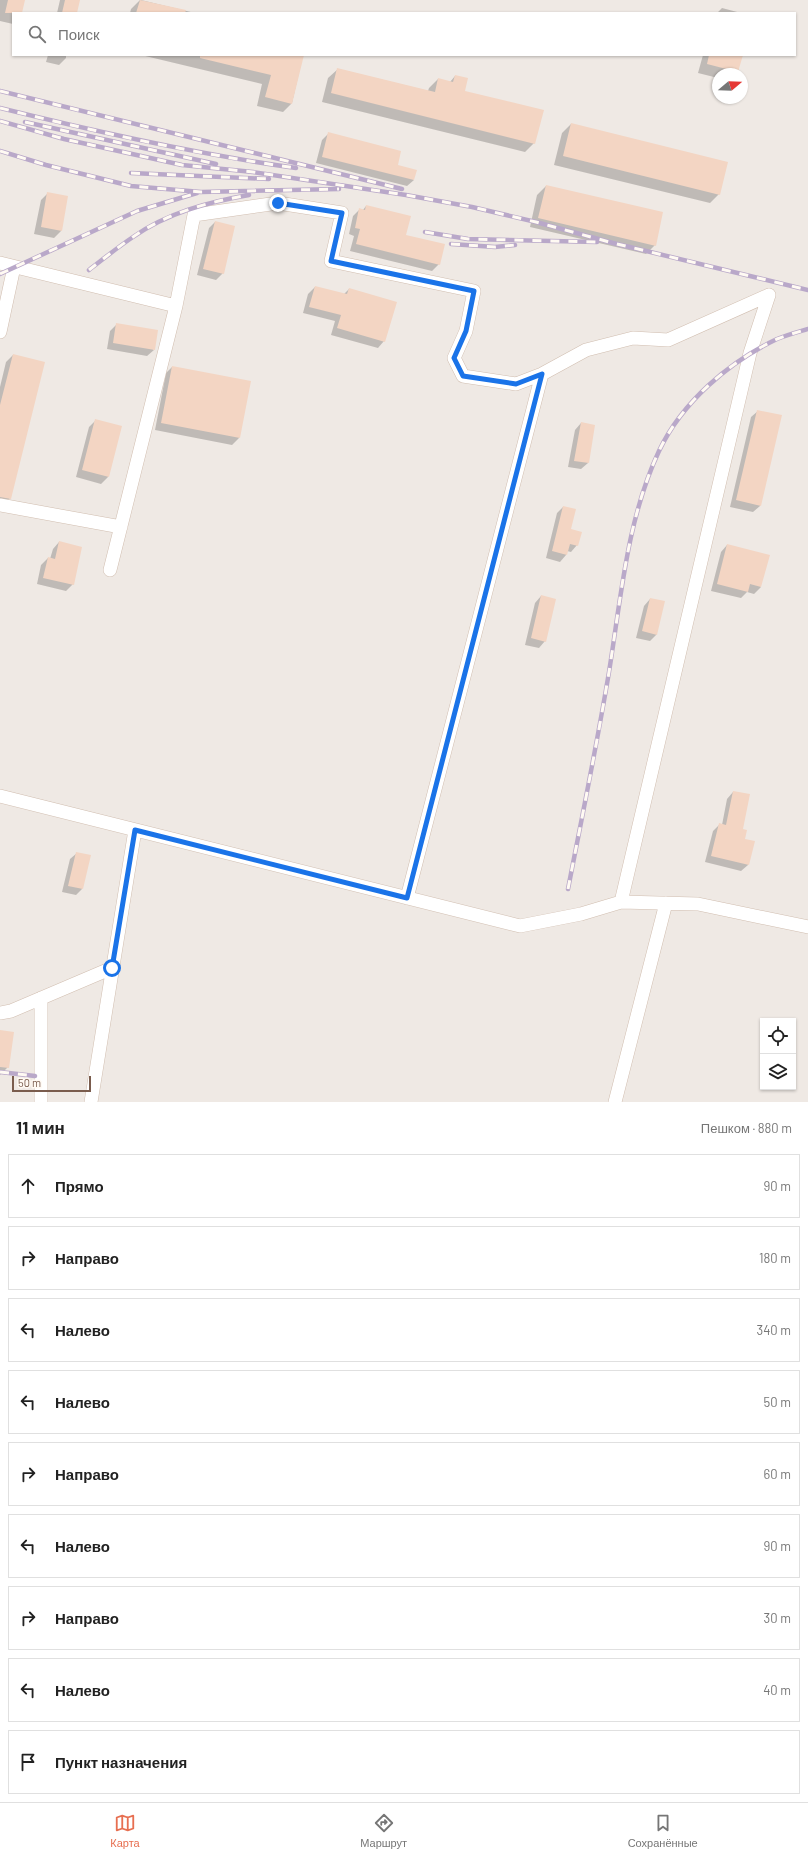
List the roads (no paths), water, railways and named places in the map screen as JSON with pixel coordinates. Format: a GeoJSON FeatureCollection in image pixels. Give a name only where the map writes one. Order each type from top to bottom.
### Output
{"type":"FeatureCollection","features":[{"type":"Feature","properties":{"kind":"lane"},"geometry":{"type":"LineString","coordinates":[[110,570],[176,306],[194,215],[278,203],[342,213],[331,261],[474,291],[466,331],[454,358],[463,376],[516,384],[542,374],[586,350],[633,338],[668,340],[769,295],[750,353],[621,902]]}},
{"type":"Feature","properties":{"kind":"lane"},"geometry":{"type":"LineString","coordinates":[[0,263],[176,306]]}},
{"type":"Feature","properties":{"kind":"lane"},"geometry":{"type":"LineString","coordinates":[[0,332],[14,267]]}},
{"type":"Feature","properties":{"kind":"lane"},"geometry":{"type":"LineString","coordinates":[[407,898],[542,374]]}},
{"type":"Feature","properties":{"kind":"lane"},"geometry":{"type":"LineString","coordinates":[[0,505],[121,527]]}},
{"type":"Feature","properties":{"kind":"lane"},"geometry":{"type":"LineString","coordinates":[[0,796],[520,926],[581,914],[621,902],[698,904],[808,927]]}},
{"type":"Feature","properties":{"kind":"lane"},"geometry":{"type":"LineString","coordinates":[[90,1102],[135,830]]}},
{"type":"Feature","properties":{"kind":"lane"},"geometry":{"type":"LineString","coordinates":[[615,1102],[666,903]]}},
{"type":"Feature","properties":{"kind":"lane"},"geometry":{"type":"LineString","coordinates":[[0,1013],[11,1011],[112,968]]}},
{"type":"Feature","properties":{"kind":"lane"},"geometry":{"type":"LineString","coordinates":[[41,998],[41,1102]]}},
{"type":"Feature","properties":{"kind":"railway"},"geometry":{"type":"LineString","coordinates":[[0,91],[402,189]]}},
{"type":"Feature","properties":{"kind":"railway"},"geometry":{"type":"LineString","coordinates":[[0,108],[147,142],[296,168]]}},
{"type":"Feature","properties":{"kind":"railway"},"geometry":{"type":"LineString","coordinates":[[0,121],[64,139],[182,165],[253,172],[406,195],[472,207],[808,290]]}},
{"type":"Feature","properties":{"kind":"railway"},"geometry":{"type":"LineString","coordinates":[[25,122],[216,164]]}},
{"type":"Feature","properties":{"kind":"railway"},"geometry":{"type":"LineString","coordinates":[[0,151],[46,165],[131,186],[201,192],[339,189]]}},
{"type":"Feature","properties":{"kind":"railway"},"geometry":{"type":"LineString","coordinates":[[131,173],[269,179]]}},
{"type":"Feature","properties":{"kind":"railway"},"geometry":{"type":"LineString","coordinates":[[0,274],[137,211],[197,193]]}},
{"type":"Feature","properties":{"kind":"railway"},"geometry":{"type":"LineString","coordinates":[[89,270],[127,241],[160,221],[203,205],[249,195]]}},
{"type":"Feature","properties":{"kind":"railway"},"geometry":{"type":"LineString","coordinates":[[425,232],[468,239],[597,242]]}},
{"type":"Feature","properties":{"kind":"railway"},"geometry":{"type":"LineString","coordinates":[[451,244],[495,247],[515,245]]}},
{"type":"Feature","properties":{"kind":"railway"},"geometry":{"type":"LineString","coordinates":[[568,889],[600,726],[626,559],[639,504],[659,451],[680,416],[709,385],[742,359],[759,348],[777,339],[808,329]]}},
{"type":"Feature","properties":{"kind":"railway"},"geometry":{"type":"LineString","coordinates":[[0,1072],[35,1076]]}}]}
